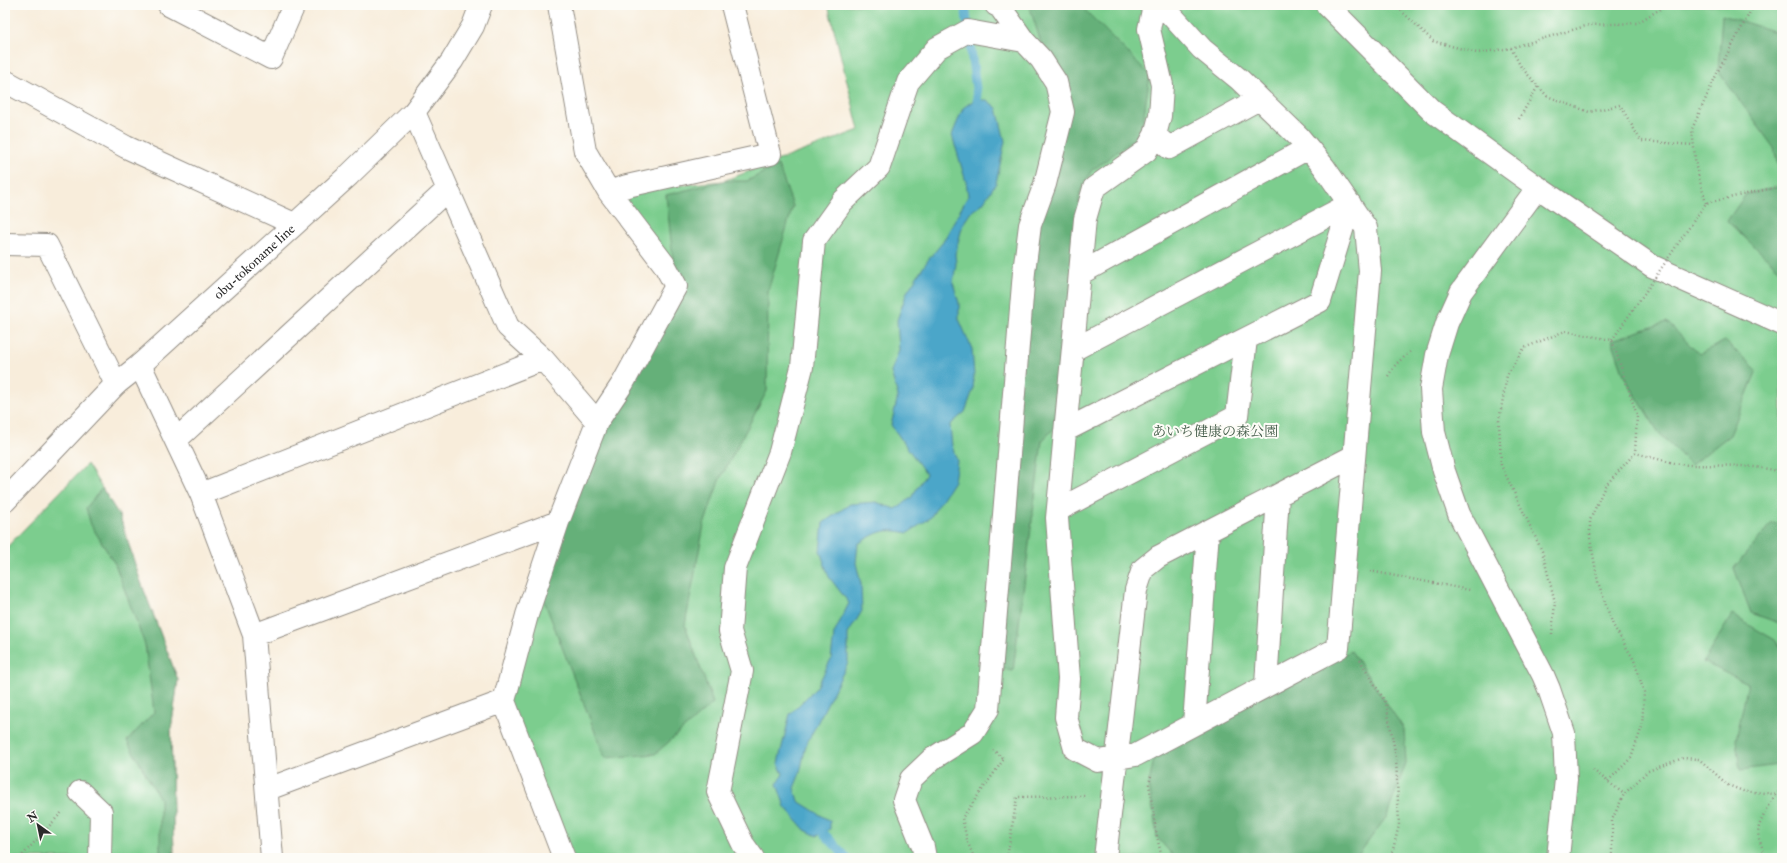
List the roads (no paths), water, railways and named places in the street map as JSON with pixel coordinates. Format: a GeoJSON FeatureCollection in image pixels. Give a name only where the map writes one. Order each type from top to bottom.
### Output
{"type":"FeatureCollection","features":[{"type":"Feature","properties":{"kind":"street"},"geometry":{"type":"LineString","coordinates":[[169,5],[271,58],[294,5]]}},
{"type":"Feature","properties":{"kind":"street","name":"obu-tokoname line"},"geometry":{"type":"LineString","coordinates":[[5,501],[116,384],[140,365],[294,224],[349,176],[414,112],[452,61],[472,26],[481,5]]}},
{"type":"Feature","properties":{"kind":"street"},"geometry":{"type":"LineString","coordinates":[[557,856],[504,701],[527,615],[558,522],[596,422],[622,383],[676,286],[664,264],[609,192],[585,151],[559,5]]}},
{"type":"Feature","properties":{"kind":"street"},"geometry":{"type":"LineString","coordinates":[[609,192],[627,186],[770,154],[732,5]]}},
{"type":"Feature","properties":{"kind":"street"},"geometry":{"type":"LineString","coordinates":[[925,858],[923,847],[904,800],[911,779],[932,759],[972,733],[988,709],[1024,280],[1030,225],[1046,184],[1063,112],[1056,82],[1041,58],[1024,41],[1000,7],[996,5]]}},
{"type":"Feature","properties":{"kind":"street"},"geometry":{"type":"LineString","coordinates":[[1154,5],[1148,29],[1162,86],[1160,116],[1155,135],[1146,151],[1094,188],[1086,219],[1057,518],[1069,679],[1066,717],[1075,749],[1098,761],[1136,755],[1338,648],[1370,271],[1366,228],[1324,167],[1308,148],[1240,80],[1202,49],[1162,5]]}},
{"type":"Feature","properties":{"kind":"street"},"geometry":{"type":"LineString","coordinates":[[1327,5],[1432,111],[1538,187],[1652,266],[1782,324]]}},
{"type":"Feature","properties":{"kind":"street"},"geometry":{"type":"LineString","coordinates":[[753,858],[743,844],[718,792],[742,671],[730,631],[735,568],[780,452],[802,367],[814,241],[842,202],[879,167],[908,82],[937,48],[968,31],[1024,41]]}},
{"type":"Feature","properties":{"kind":"street"},"geometry":{"type":"LineString","coordinates":[[5,81],[126,147],[294,224]]}},
{"type":"Feature","properties":{"kind":"street"},"geometry":{"type":"LineString","coordinates":[[1155,135],[1169,148],[1259,99]]}},
{"type":"Feature","properties":{"kind":"street"},"geometry":{"type":"LineString","coordinates":[[414,112],[508,327],[543,359],[596,422]]}},
{"type":"Feature","properties":{"kind":"street"},"geometry":{"type":"LineString","coordinates":[[1081,273],[1308,148]]}},
{"type":"Feature","properties":{"kind":"street"},"geometry":{"type":"LineString","coordinates":[[1538,187],[1461,292],[1445,329],[1437,355],[1431,389],[1434,432],[1444,471],[1459,514],[1543,675],[1564,732],[1566,779],[1558,858]]}},
{"type":"Feature","properties":{"kind":"street"},"geometry":{"type":"LineString","coordinates":[[177,440],[447,190]]}},
{"type":"Feature","properties":{"kind":"street"},"geometry":{"type":"LineString","coordinates":[[1066,430],[1320,301],[1350,204]]}},
{"type":"Feature","properties":{"kind":"street"},"geometry":{"type":"LineString","coordinates":[[1073,350],[1350,204]]}},
{"type":"Feature","properties":{"kind":"street"},"geometry":{"type":"LineString","coordinates":[[5,244],[47,245],[116,384]]}},
{"type":"Feature","properties":{"kind":"street"},"geometry":{"type":"LineString","coordinates":[[1058,510],[1237,416],[1246,338]]}},
{"type":"Feature","properties":{"kind":"street"},"geometry":{"type":"LineString","coordinates":[[201,494],[543,359]]}},
{"type":"Feature","properties":{"kind":"street"},"geometry":{"type":"LineString","coordinates":[[140,365],[177,440],[201,494],[254,634],[268,789],[272,858]]}},
{"type":"Feature","properties":{"kind":"street"},"geometry":{"type":"LineString","coordinates":[[1105,858],[1136,590],[1143,569],[1158,557],[1354,456]]}},
{"type":"Feature","properties":{"kind":"street"},"geometry":{"type":"LineString","coordinates":[[1266,686],[1278,495]]}},
{"type":"Feature","properties":{"kind":"street"},"geometry":{"type":"LineString","coordinates":[[254,634],[558,522]]}},
{"type":"Feature","properties":{"kind":"street"},"geometry":{"type":"LineString","coordinates":[[1194,724],[1208,531]]}},
{"type":"Feature","properties":{"kind":"street"},"geometry":{"type":"LineString","coordinates":[[268,789],[504,701]]}},
{"type":"Feature","properties":{"kind":"street"},"geometry":{"type":"LineString","coordinates":[[80,792],[101,812],[100,858]]}},
{"type":"Feature","properties":{"kind":"water"},"geometry":{"type":"Polygon","coordinates":[[[974,100],[987,100],[997,108],[1005,141],[996,183],[983,203],[971,212],[963,224],[955,254],[956,264],[953,283],[959,303],[959,319],[972,349],[974,375],[973,390],[965,412],[950,425],[952,446],[957,461],[954,481],[930,518],[908,533],[887,531],[877,533],[858,544],[856,563],[861,584],[862,611],[848,634],[848,663],[806,745],[800,773],[794,788],[798,801],[830,821],[830,829],[817,836],[805,830],[785,807],[777,784],[783,774],[778,763],[790,714],[817,687],[831,659],[834,634],[849,603],[829,577],[820,551],[823,523],[850,504],[876,502],[895,509],[911,498],[926,474],[891,425],[898,396],[891,372],[899,350],[897,320],[907,292],[928,260],[943,242],[968,196],[966,182],[952,135],[963,108],[974,100]]]}},
{"type":"Feature","properties":{"kind":"waterway"},"geometry":{"type":"LineString","coordinates":[[965,5],[979,112]]}},
{"type":"Feature","properties":{"kind":"waterway"},"geometry":{"type":"LineString","coordinates":[[815,824],[847,858]]}},
{"type":"Feature","properties":{"kind":"park label","name":"あいち健康の森公園"},"geometry":{"type":"Point","coordinates":[1215,431]}}]}
